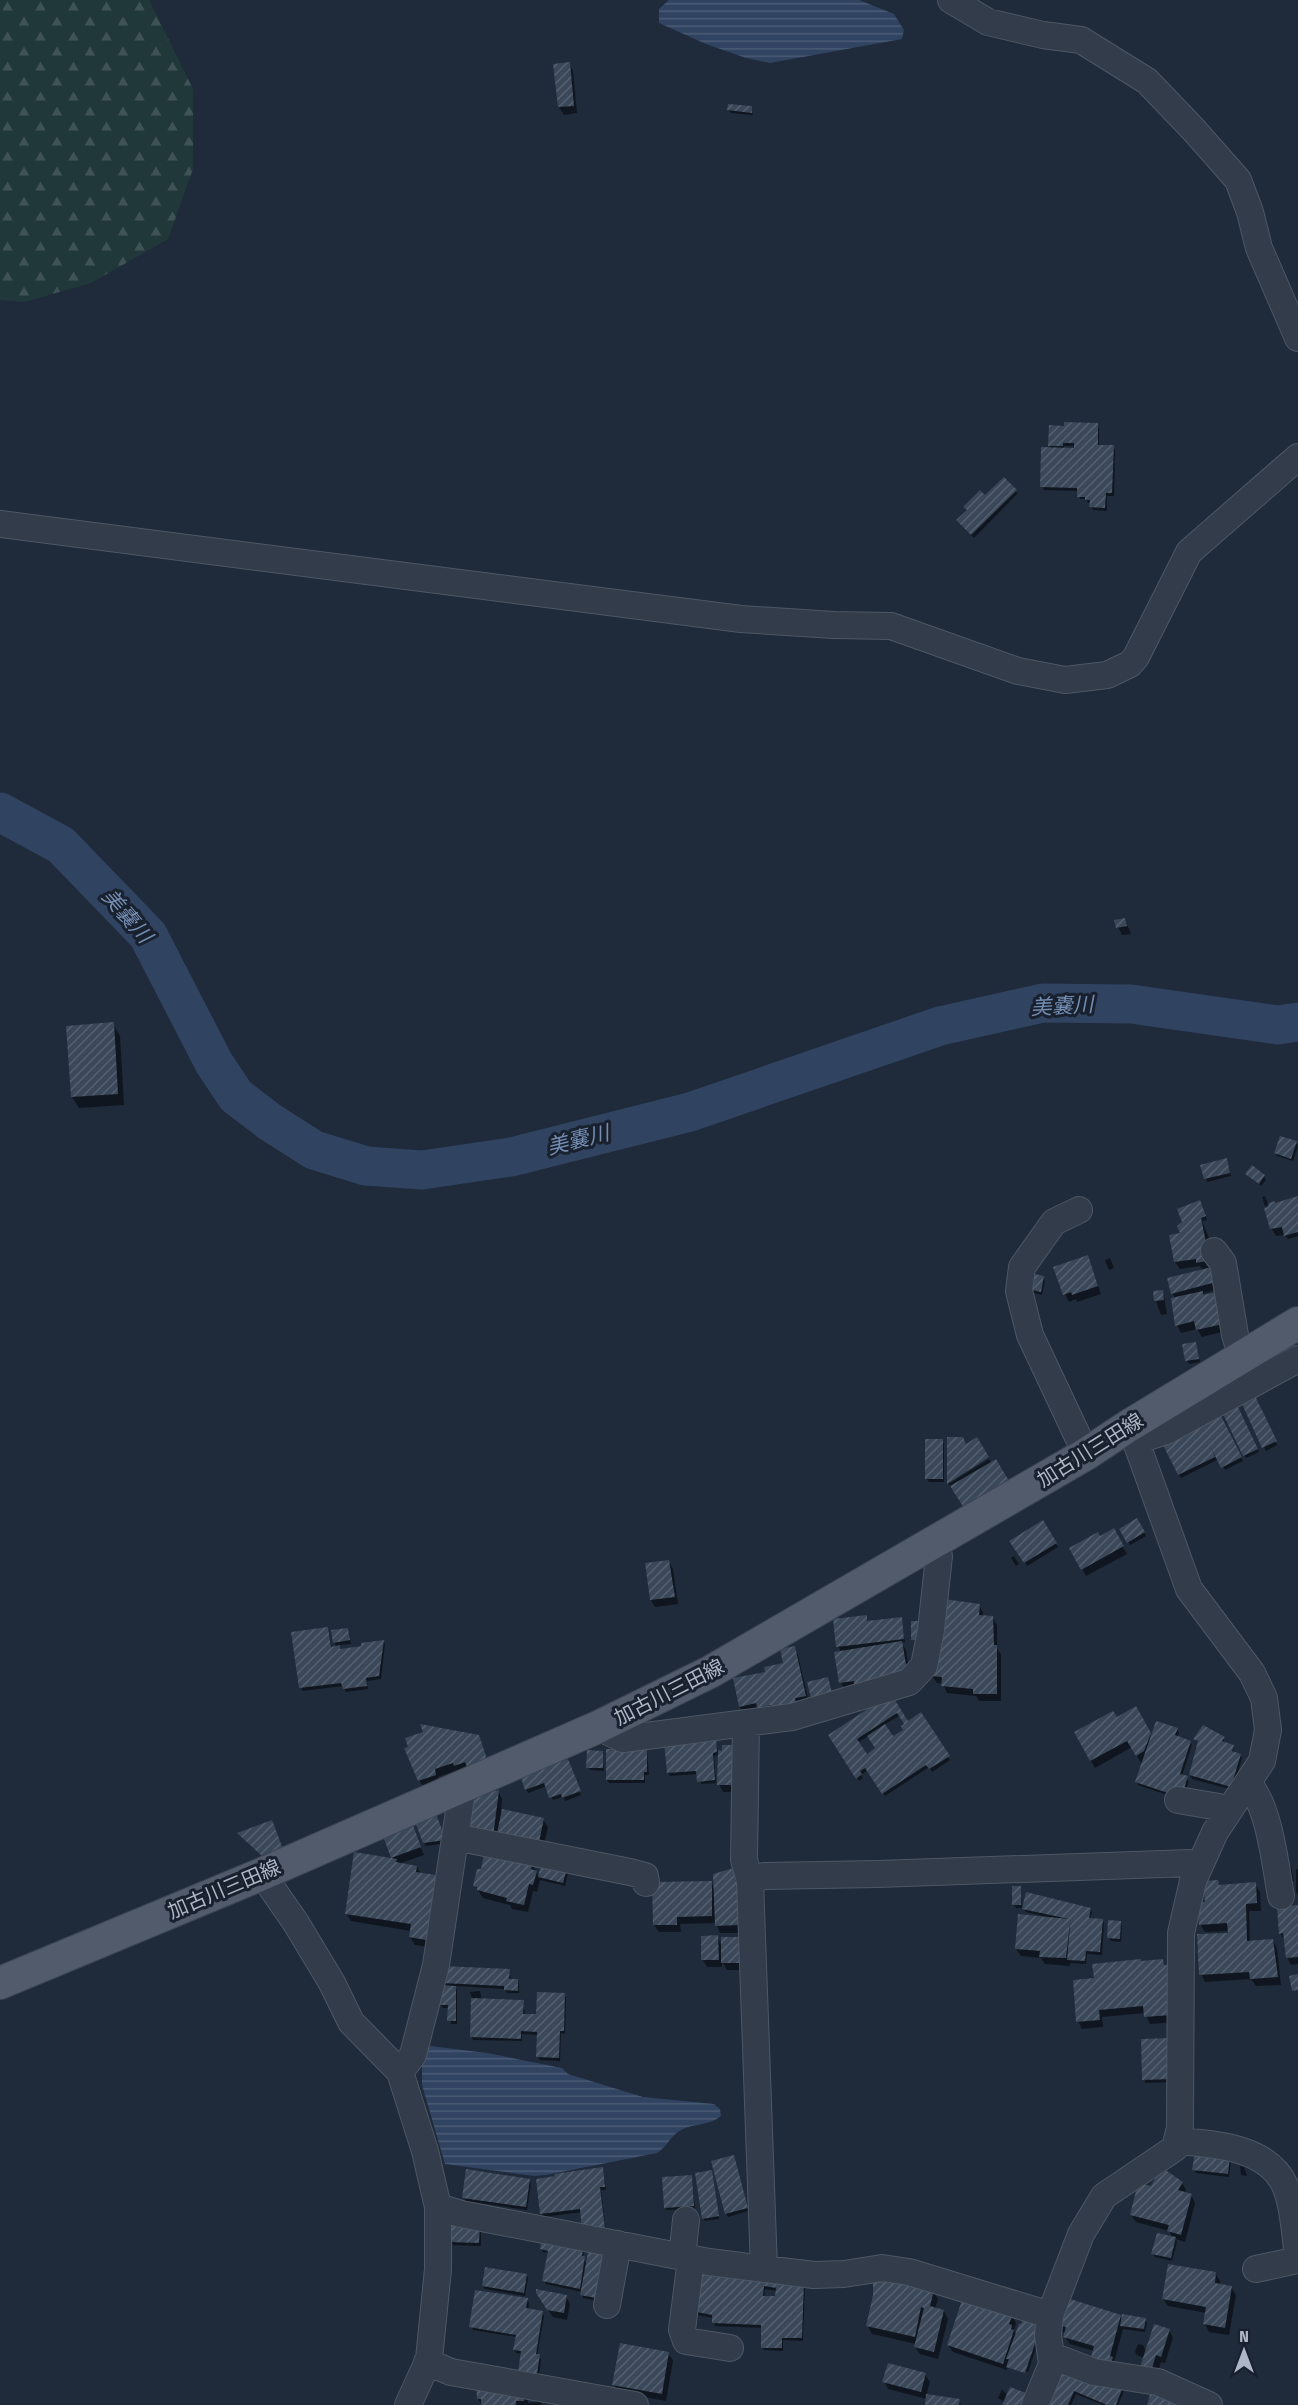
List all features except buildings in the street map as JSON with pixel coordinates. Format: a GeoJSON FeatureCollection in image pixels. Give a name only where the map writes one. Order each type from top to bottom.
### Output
{"type":"FeatureCollection","features":[{"type":"Feature","properties":{"kind":"main road","name":"加古川三田線"},"geometry":{"type":"LineString","coordinates":[[0,1983],[262,1874],[459,1788],[598,1727],[710,1672],[1086,1454],[1133,1433],[1242,1357],[1298,1323]]}},
{"type":"Feature","properties":{"kind":"street"},"geometry":{"type":"LineString","coordinates":[[951,0],[988,22],[1043,35],[1081,40],[1147,81],[1238,180],[1250,212],[1259,248],[1298,338]]}},
{"type":"Feature","properties":{"kind":"street"},"geometry":{"type":"LineString","coordinates":[[0,524],[741,619],[834,626],[891,626],[1018,671],[1065,680],[1107,675],[1130,664],[1142,647],[1189,552],[1298,457]]}},
{"type":"Feature","properties":{"kind":"street"},"geometry":{"type":"LineString","coordinates":[[1079,1210],[1054,1222],[1022,1267],[1019,1291],[1030,1335],[1086,1454]]}},
{"type":"Feature","properties":{"kind":"street"},"geometry":{"type":"LineString","coordinates":[[1214,1251],[1223,1263],[1235,1335],[1242,1357]]}},
{"type":"Feature","properties":{"kind":"street"},"geometry":{"type":"LineString","coordinates":[[1035,2405],[1052,2364],[1048,2335],[1050,2315],[1081,2234],[1104,2196],[1175,2148],[1180,2128],[1181,1933],[1193,1881],[1215,1832],[1262,1761],[1268,1730],[1264,1698],[1252,1673],[1189,1589],[1133,1433],[1166,1431],[1298,1359]]}},
{"type":"Feature","properties":{"kind":"street"},"geometry":{"type":"LineString","coordinates":[[598,1727],[623,1738],[746,1724],[792,1717],[909,1682],[924,1665],[931,1630],[939,1556],[935,1541]]}},
{"type":"Feature","properties":{"kind":"street"},"geometry":{"type":"LineString","coordinates":[[746,1724],[744,1860],[750,1881],[764,2269]]}},
{"type":"Feature","properties":{"kind":"street"},"geometry":{"type":"LineString","coordinates":[[1248,1783],[1254,1790],[1264,1815],[1281,1896]]}},
{"type":"Feature","properties":{"kind":"street"},"geometry":{"type":"LineString","coordinates":[[400,2072],[413,2055],[436,1965],[461,1798],[459,1788]]}},
{"type":"Feature","properties":{"kind":"street"},"geometry":{"type":"LineString","coordinates":[[1178,1800],[1219,1807],[1227,1813]]}},
{"type":"Feature","properties":{"kind":"street"},"geometry":{"type":"LineString","coordinates":[[455,1837],[630,1872],[645,1876],[646,1883]]}},
{"type":"Feature","properties":{"kind":"street"},"geometry":{"type":"LineString","coordinates":[[750,1881],[764,1876],[1167,1863],[1190,1863],[1199,1868]]}},
{"type":"Feature","properties":{"kind":"street"},"geometry":{"type":"LineString","coordinates":[[262,1874],[302,1933],[351,2022],[400,2072],[425,2151],[438,2207],[438,2270],[427,2362],[408,2405]]}},
{"type":"Feature","properties":{"kind":"street"},"geometry":{"type":"LineString","coordinates":[[1177,2141],[1253,2154],[1277,2170],[1287,2189],[1298,2258],[1256,2269]]}},
{"type":"Feature","properties":{"kind":"street"},"geometry":{"type":"LineString","coordinates":[[438,2207],[461,2214],[687,2258],[764,2269],[814,2275],[844,2274],[882,2268],[900,2271],[1050,2315]]}},
{"type":"Feature","properties":{"kind":"street"},"geometry":{"type":"LineString","coordinates":[[686,2220],[687,2258],[682,2330],[686,2342],[730,2348]]}},
{"type":"Feature","properties":{"kind":"street"},"geometry":{"type":"LineString","coordinates":[[607,2305],[618,2244]]}},
{"type":"Feature","properties":{"kind":"street"},"geometry":{"type":"LineString","coordinates":[[1052,2360],[1060,2359],[1094,2372],[1158,2382],[1209,2405]]}},
{"type":"Feature","properties":{"kind":"street"},"geometry":{"type":"LineString","coordinates":[[427,2362],[452,2372],[636,2405]]}},
{"type":"Feature","properties":{"kind":"green space"},"geometry":{"type":"Polygon","coordinates":[[[0,0],[149,0],[193,89],[193,169],[168,239],[91,283],[24,302],[0,300],[0,0]]]}},
{"type":"Feature","properties":{"kind":"water"},"geometry":{"type":"Polygon","coordinates":[[[669,0],[859,0],[894,14],[904,30],[902,39],[770,63],[746,58],[706,44],[659,23],[659,9],[669,0]]]}},
{"type":"Feature","properties":{"kind":"water"},"geometry":{"type":"Polygon","coordinates":[[[422,2045],[487,2053],[562,2068],[568,2074],[643,2097],[714,2104],[720,2109],[721,2116],[681,2130],[657,2153],[546,2175],[534,2176],[445,2164],[422,2085],[422,2045]]]}},
{"type":"Feature","properties":{"kind":"waterway","name":"美嚢川"},"geometry":{"type":"LineString","coordinates":[[0,812],[61,845],[148,935],[214,1063],[236,1096],[270,1122],[314,1150],[366,1166],[422,1170],[511,1157],[690,1112],[940,1026],[1043,1003],[1131,1004],[1278,1025],[1298,1022]]}}]}
